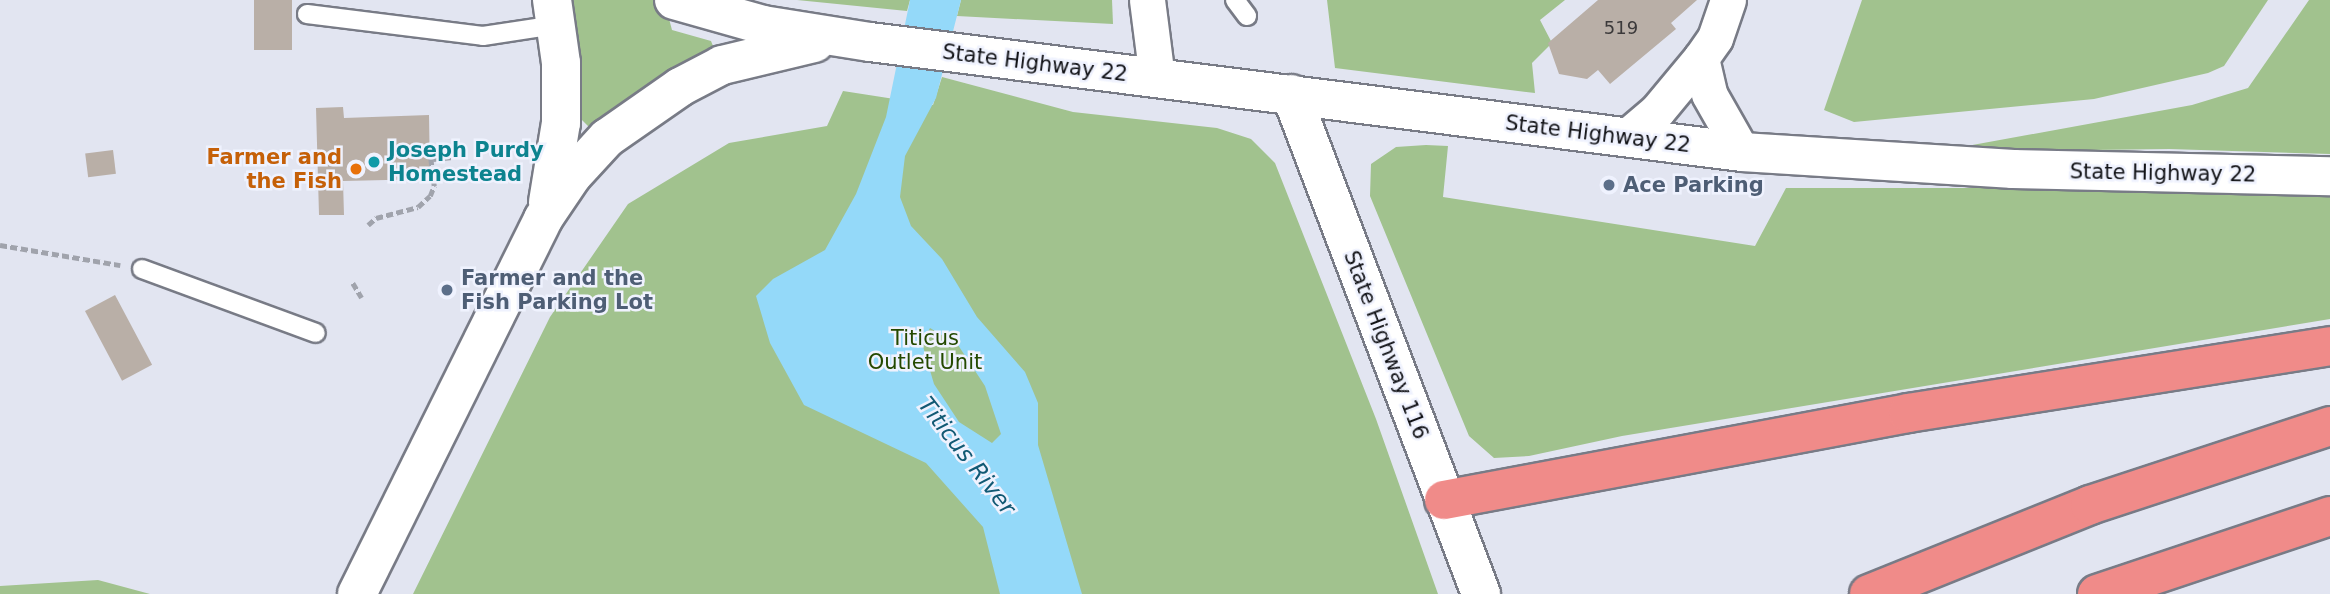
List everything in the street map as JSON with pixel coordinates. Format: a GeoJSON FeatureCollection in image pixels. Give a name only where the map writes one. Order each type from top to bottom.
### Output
{"type":"FeatureCollection","features":[{"type":"Feature","properties":{"kind":"highway"},"geometry":{"type":"LineString","coordinates":[[1444,500],[1908,413],[2330,346]]}},
{"type":"Feature","properties":{"kind":"highway"},"geometry":{"type":"LineString","coordinates":[[1869,594],[2090,505],[2330,426]]}},
{"type":"Feature","properties":{"kind":"highway"},"geometry":{"type":"LineString","coordinates":[[2097,594],[2330,516]]}},
{"type":"Feature","properties":{"kind":"main road"},"geometry":{"type":"LineString","coordinates":[[674,0],[763,25],[870,42]]}},
{"type":"Feature","properties":{"kind":"main road"},"geometry":{"type":"LineString","coordinates":[[357,594],[543,219],[555,176],[561,123],[554,12]]}},
{"type":"Feature","properties":{"kind":"main road"},"geometry":{"type":"LineString","coordinates":[[543,219],[607,138],[680,87],[722,65],[767,51],[814,43],[870,42]]}},
{"type":"Feature","properties":{"kind":"main road","name":"State Highway 22"},"geometry":{"type":"LineString","coordinates":[[870,42],[1742,152],[2013,169],[2330,176]]}},
{"type":"Feature","properties":{"kind":"main road","name":"State Highway 116"},"geometry":{"type":"LineString","coordinates":[[1291,94],[1481,594]]}},
{"type":"Feature","properties":{"kind":"street"},"geometry":{"type":"LineString","coordinates":[[1147,0],[1157,78]]}},
{"type":"Feature","properties":{"kind":"street"},"geometry":{"type":"LineString","coordinates":[[1625,138],[1657,111],[1702,58],[1715,38],[1728,0]]}},
{"type":"Feature","properties":{"kind":"street"},"geometry":{"type":"LineString","coordinates":[[1702,58],[1709,94],[1742,152]]}},
{"type":"Feature","properties":{"kind":"lane"},"geometry":{"type":"LineString","coordinates":[[1235,0],[1247,16]]}},
{"type":"Feature","properties":{"kind":"lane"},"geometry":{"type":"LineString","coordinates":[[307,14],[483,36],[554,12]]}},
{"type":"Feature","properties":{"kind":"lane"},"geometry":{"type":"LineString","coordinates":[[142,269],[316,333]]}},
{"type":"Feature","properties":{"kind":"path"},"geometry":{"type":"LineString","coordinates":[[368,225],[376,218],[418,207],[430,196],[433,159],[429,146]]}},
{"type":"Feature","properties":{"kind":"path"},"geometry":{"type":"LineString","coordinates":[[433,159],[453,157]]}},
{"type":"Feature","properties":{"kind":"path"},"geometry":{"type":"LineString","coordinates":[[0,245],[142,269]]}},
{"type":"Feature","properties":{"kind":"path"},"geometry":{"type":"LineString","coordinates":[[353,283],[362,298]]}},
{"type":"Feature","properties":{"kind":"green space"},"geometry":{"type":"Polygon","coordinates":[[[568,0],[664,0],[672,30],[711,41],[715,51],[589,127],[579,117],[568,0]]]}},
{"type":"Feature","properties":{"kind":"green space"},"geometry":{"type":"Polygon","coordinates":[[[797,0],[910,0],[907,11],[797,0]]]}},
{"type":"Feature","properties":{"kind":"green space"},"geometry":{"type":"Polygon","coordinates":[[[961,0],[1112,0],[1113,24],[957,16],[961,0]]]}},
{"type":"Feature","properties":{"kind":"green space"},"geometry":{"type":"Polygon","coordinates":[[[1327,0],[1565,0],[1540,20],[1552,43],[1532,63],[1535,93],[1335,68],[1327,0]]]}},
{"type":"Feature","properties":{"kind":"green space"},"geometry":{"type":"Polygon","coordinates":[[[1862,0],[2268,0],[2224,66],[2208,73],[2094,99],[1854,122],[1824,110],[1862,0]]]}},
{"type":"Feature","properties":{"kind":"green space"},"geometry":{"type":"Polygon","coordinates":[[[2309,0],[2330,0],[2330,154],[2169,149],[1934,152],[2192,105],[2248,88],[2309,0]]]}},
{"type":"Feature","properties":{"kind":"green space","name":"Titicus Outlet Unit"},"geometry":{"type":"Polygon","coordinates":[[[942,77],[1073,112],[1217,128],[1251,139],[1275,163],[1376,419],[1438,594],[413,594],[550,317],[628,204],[729,143],[827,126],[843,91],[933,105],[942,77]]]}},
{"type":"Feature","properties":{"kind":"green space"},"geometry":{"type":"Polygon","coordinates":[[[1448,146],[1443,197],[1755,246],[1786,188],[2116,188],[2330,195],[2330,319],[1622,436],[1529,456],[1494,458],[1469,436],[1370,196],[1371,164],[1396,147],[1448,146]]]}},
{"type":"Feature","properties":{"kind":"green space"},"geometry":{"type":"Polygon","coordinates":[[[98,580],[150,594],[0,594],[0,586],[98,580]]]}},
{"type":"Feature","properties":{"kind":"water","name":"Titicus River"},"geometry":{"type":"Polygon","coordinates":[[[910,0],[961,0],[936,98],[905,156],[900,197],[911,226],[942,259],[977,317],[1025,372],[1038,403],[1038,445],[1082,594],[1000,594],[983,527],[926,463],[804,405],[770,343],[756,296],[773,279],[825,250],[856,194],[886,117],[910,0]],[[930,328],[922,343],[934,384],[959,422],[992,443],[1001,434],[985,386],[958,345],[930,328]]]}},
{"type":"Feature","properties":{"kind":"building"},"geometry":{"type":"Polygon","coordinates":[[[254,0],[292,0],[292,50],[254,50],[254,0]]]}},
{"type":"Feature","properties":{"kind":"building"},"geometry":{"type":"Polygon","coordinates":[[[1598,0],[1697,0],[1671,23],[1676,29],[1610,84],[1598,70],[1587,79],[1559,74],[1548,43],[1598,0]]]}},
{"type":"Feature","properties":{"kind":"building","name":"Joseph Purdy Homestead"},"geometry":{"type":"Polygon","coordinates":[[[343,107],[344,118],[429,115],[430,179],[343,181],[344,215],[319,215],[316,108],[343,107]]]}},
{"type":"Feature","properties":{"kind":"building"},"geometry":{"type":"Polygon","coordinates":[[[113,150],[116,174],[88,177],[85,153],[113,150]]]}},
{"type":"Feature","properties":{"kind":"building"},"geometry":{"type":"Polygon","coordinates":[[[115,295],[152,365],[122,381],[85,311],[115,295]]]}},
{"type":"Feature","properties":{"kind":"place","name":"Joseph Purdy Homestead"},"geometry":{"type":"Point","coordinates":[374,162]}},
{"type":"Feature","properties":{"kind":"place","name":"Farmer and the Fish"},"geometry":{"type":"Point","coordinates":[356,169]}},
{"type":"Feature","properties":{"kind":"place","name":"Ace Parking"},"geometry":{"type":"Point","coordinates":[1609,185]}},
{"type":"Feature","properties":{"kind":"place","name":"Farmer and the Fish Parking Lot"},"geometry":{"type":"Point","coordinates":[447,290]}}]}
